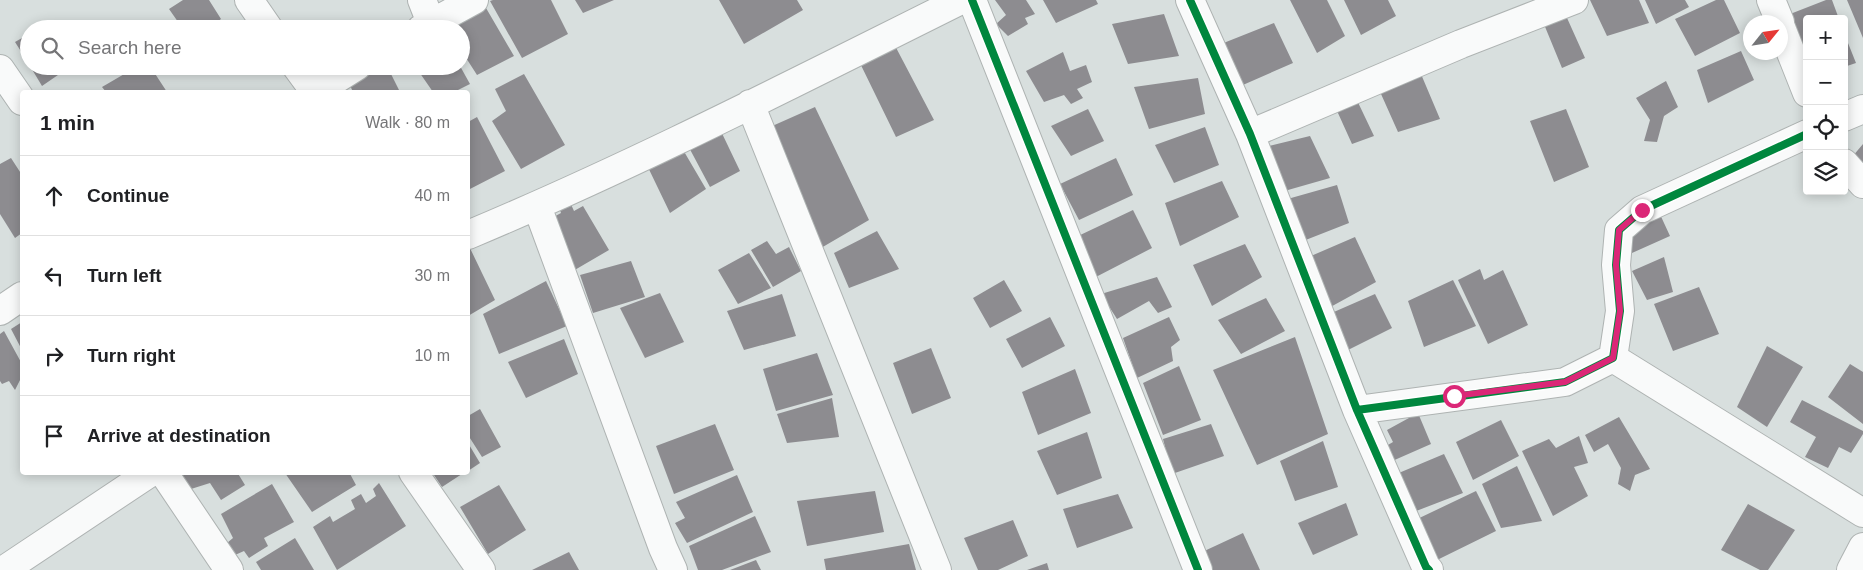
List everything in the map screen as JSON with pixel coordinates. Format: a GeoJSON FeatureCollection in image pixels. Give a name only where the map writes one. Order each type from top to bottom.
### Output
{"type":"FeatureCollection","features":[{"type":"Feature","properties":{"kind":"street"},"geometry":{"type":"LineString","coordinates":[[249,0],[263,20]]}},
{"type":"Feature","properties":{"kind":"street"},"geometry":{"type":"LineString","coordinates":[[424,17],[474,0]]}},
{"type":"Feature","properties":{"kind":"street"},"geometry":{"type":"LineString","coordinates":[[470,234],[538,206],[961,0]]}},
{"type":"Feature","properties":{"kind":"street"},"geometry":{"type":"LineString","coordinates":[[972,0],[1198,570]]}},
{"type":"Feature","properties":{"kind":"street"},"geometry":{"type":"LineString","coordinates":[[1190,0],[1250,134],[1357,410],[1426,566],[1430,570]]}},
{"type":"Feature","properties":{"kind":"street"},"geometry":{"type":"LineString","coordinates":[[1250,134],[1461,44],[1574,0]]}},
{"type":"Feature","properties":{"kind":"street"},"geometry":{"type":"LineString","coordinates":[[1771,0],[1777,15]]}},
{"type":"Feature","properties":{"kind":"street"},"geometry":{"type":"LineString","coordinates":[[1788,44],[1803,83]]}},
{"type":"Feature","properties":{"kind":"street"},"geometry":{"type":"LineString","coordinates":[[0,69],[20,98]]}},
{"type":"Feature","properties":{"kind":"street"},"geometry":{"type":"LineString","coordinates":[[303,75],[314,90]]}},
{"type":"Feature","properties":{"kind":"street"},"geometry":{"type":"LineString","coordinates":[[319,90],[343,75]]}},
{"type":"Feature","properties":{"kind":"street"},"geometry":{"type":"LineString","coordinates":[[750,104],[937,570]]}},
{"type":"Feature","properties":{"kind":"street"},"geometry":{"type":"LineString","coordinates":[[1848,115],[1863,109]]}},
{"type":"Feature","properties":{"kind":"street"},"geometry":{"type":"LineString","coordinates":[[1613,358],[1620,311],[1616,265],[1619,230],[1642,210],[1803,136]]}},
{"type":"Feature","properties":{"kind":"street"},"geometry":{"type":"LineString","coordinates":[[1848,168],[1863,184]]}},
{"type":"Feature","properties":{"kind":"street"},"geometry":{"type":"LineString","coordinates":[[538,206],[663,548],[673,570]]}},
{"type":"Feature","properties":{"kind":"street"},"geometry":{"type":"LineString","coordinates":[[0,311],[20,297]]}},
{"type":"Feature","properties":{"kind":"street"},"geometry":{"type":"LineString","coordinates":[[1357,410],[1565,382],[1613,358]]}},
{"type":"Feature","properties":{"kind":"street"},"geometry":{"type":"LineString","coordinates":[[1613,358],[1863,513]]}},
{"type":"Feature","properties":{"kind":"street"},"geometry":{"type":"LineString","coordinates":[[4,570],[146,475]]}},
{"type":"Feature","properties":{"kind":"street"},"geometry":{"type":"LineString","coordinates":[[165,475],[229,570]]}},
{"type":"Feature","properties":{"kind":"street"},"geometry":{"type":"LineString","coordinates":[[415,475],[481,570]]}},
{"type":"Feature","properties":{"kind":"street"},"geometry":{"type":"LineString","coordinates":[[1850,570],[1863,547]]}},
{"type":"Feature","properties":{"kind":"building"},"geometry":{"type":"Polygon","coordinates":[[[183,0],[209,0],[221,19],[177,20],[169,9],[183,0]]]}},
{"type":"Feature","properties":{"kind":"building"},"geometry":{"type":"Polygon","coordinates":[[[551,0],[568,34],[522,58],[490,1],[551,0]]]}},
{"type":"Feature","properties":{"kind":"building"},"geometry":{"type":"Polygon","coordinates":[[[575,0],[614,0],[583,13],[575,0]]]}},
{"type":"Feature","properties":{"kind":"building"},"geometry":{"type":"Polygon","coordinates":[[[719,0],[797,0],[803,10],[744,44],[719,0]]]}},
{"type":"Feature","properties":{"kind":"building"},"geometry":{"type":"Polygon","coordinates":[[[995,0],[1026,0],[1035,14],[1025,18],[1028,24],[1008,36],[996,24],[1006,15],[995,0]]]}},
{"type":"Feature","properties":{"kind":"building"},"geometry":{"type":"Polygon","coordinates":[[[1043,0],[1096,0],[1098,4],[1056,23],[1043,0]]]}},
{"type":"Feature","properties":{"kind":"building"},"geometry":{"type":"Polygon","coordinates":[[[1290,0],[1327,0],[1345,36],[1317,53],[1290,0]]]}},
{"type":"Feature","properties":{"kind":"building"},"geometry":{"type":"Polygon","coordinates":[[[1344,0],[1388,0],[1396,16],[1361,35],[1344,0]]]}},
{"type":"Feature","properties":{"kind":"building"},"geometry":{"type":"Polygon","coordinates":[[[1590,0],[1639,0],[1649,23],[1607,36],[1590,0]]]}},
{"type":"Feature","properties":{"kind":"building"},"geometry":{"type":"Polygon","coordinates":[[[1645,0],[1685,0],[1689,7],[1656,24],[1645,0]]]}},
{"type":"Feature","properties":{"kind":"building"},"geometry":{"type":"Polygon","coordinates":[[[1716,0],[1724,0],[1740,33],[1695,56],[1675,19],[1716,0]]]}},
{"type":"Feature","properties":{"kind":"building"},"geometry":{"type":"Polygon","coordinates":[[[1826,0],[1832,0],[1838,15],[1803,15],[1803,62],[1788,24],[1788,15],[1826,0]]]}},
{"type":"Feature","properties":{"kind":"building"},"geometry":{"type":"Polygon","coordinates":[[[1847,0],[1863,0],[1863,38],[1847,0]]]}},
{"type":"Feature","properties":{"kind":"building"},"geometry":{"type":"Polygon","coordinates":[[[486,8],[514,56],[477,75],[470,64],[470,20],[463,20],[486,8]]]}},
{"type":"Feature","properties":{"kind":"building"},"geometry":{"type":"Polygon","coordinates":[[[1563,9],[1585,58],[1562,68],[1541,17],[1563,9]]]}},
{"type":"Feature","properties":{"kind":"building"},"geometry":{"type":"Polygon","coordinates":[[[1164,14],[1179,56],[1128,64],[1112,24],[1164,14]]]}},
{"type":"Feature","properties":{"kind":"building"},"geometry":{"type":"Polygon","coordinates":[[[1274,23],[1293,63],[1236,88],[1216,46],[1274,23]]]}},
{"type":"Feature","properties":{"kind":"building"},"geometry":{"type":"Polygon","coordinates":[[[20,39],[20,50],[15,42],[20,39]]]}},
{"type":"Feature","properties":{"kind":"building"},"geometry":{"type":"Polygon","coordinates":[[[892,40],[934,120],[896,137],[857,57],[892,40]]]}},
{"type":"Feature","properties":{"kind":"building"},"geometry":{"type":"Polygon","coordinates":[[[1848,43],[1856,63],[1848,66],[1848,43]]]}},
{"type":"Feature","properties":{"kind":"building"},"geometry":{"type":"Polygon","coordinates":[[[1741,51],[1743,60],[1745,60],[1754,80],[1708,103],[1697,70],[1741,51]]]}},
{"type":"Feature","properties":{"kind":"building"},"geometry":{"type":"Polygon","coordinates":[[[1063,52],[1070,71],[1086,65],[1092,82],[1077,89],[1083,98],[1071,104],[1064,95],[1044,102],[1026,71],[1063,52]]]}},
{"type":"Feature","properties":{"kind":"building"},"geometry":{"type":"Polygon","coordinates":[[[1418,67],[1440,119],[1398,132],[1377,85],[1418,67]]]}},
{"type":"Feature","properties":{"kind":"building"},"geometry":{"type":"Polygon","coordinates":[[[524,74],[565,145],[521,169],[492,121],[506,111],[495,89],[524,74]]]}},
{"type":"Feature","properties":{"kind":"building"},"geometry":{"type":"Polygon","coordinates":[[[35,75],[58,75],[42,86],[35,75]]]}},
{"type":"Feature","properties":{"kind":"building"},"geometry":{"type":"Polygon","coordinates":[[[123,75],[156,75],[166,90],[104,90],[102,87],[123,75]]]}},
{"type":"Feature","properties":{"kind":"building"},"geometry":{"type":"Polygon","coordinates":[[[355,75],[392,75],[399,90],[352,90],[347,79],[355,75]]]}},
{"type":"Feature","properties":{"kind":"building"},"geometry":{"type":"Polygon","coordinates":[[[421,75],[465,75],[470,84],[458,90],[432,90],[421,75]]]}},
{"type":"Feature","properties":{"kind":"building"},"geometry":{"type":"Polygon","coordinates":[[[1198,78],[1205,114],[1149,129],[1134,87],[1198,78]]]}},
{"type":"Feature","properties":{"kind":"building"},"geometry":{"type":"Polygon","coordinates":[[[1666,81],[1678,107],[1664,116],[1657,142],[1644,141],[1650,120],[1636,98],[1666,81]]]}},
{"type":"Feature","properties":{"kind":"building"},"geometry":{"type":"Polygon","coordinates":[[[1354,94],[1374,136],[1352,144],[1333,102],[1354,94]]]}},
{"type":"Feature","properties":{"kind":"building"},"geometry":{"type":"Polygon","coordinates":[[[815,107],[869,220],[821,248],[770,127],[815,107]]]}},
{"type":"Feature","properties":{"kind":"building"},"geometry":{"type":"Polygon","coordinates":[[[1088,109],[1104,141],[1071,156],[1051,126],[1088,109]]]}},
{"type":"Feature","properties":{"kind":"building"},"geometry":{"type":"Polygon","coordinates":[[[1566,109],[1589,167],[1554,182],[1530,121],[1566,109]]]}},
{"type":"Feature","properties":{"kind":"building"},"geometry":{"type":"Polygon","coordinates":[[[477,117],[505,171],[470,189],[470,121],[477,117]]]}},
{"type":"Feature","properties":{"kind":"building"},"geometry":{"type":"Polygon","coordinates":[[[718,125],[740,171],[710,187],[685,140],[718,125]]]}},
{"type":"Feature","properties":{"kind":"building"},"geometry":{"type":"Polygon","coordinates":[[[1205,127],[1219,165],[1174,183],[1155,145],[1205,127]]]}},
{"type":"Feature","properties":{"kind":"building"},"geometry":{"type":"Polygon","coordinates":[[[1310,136],[1330,178],[1281,192],[1261,148],[1310,136]]]}},
{"type":"Feature","properties":{"kind":"building"},"geometry":{"type":"Polygon","coordinates":[[[679,143],[706,189],[670,213],[644,159],[679,143]]]}},
{"type":"Feature","properties":{"kind":"building"},"geometry":{"type":"Polygon","coordinates":[[[1863,144],[1863,167],[1852,157],[1863,144]]]}},
{"type":"Feature","properties":{"kind":"building"},"geometry":{"type":"Polygon","coordinates":[[[11,158],[20,172],[20,234],[15,238],[0,214],[0,164],[11,158]]]}},
{"type":"Feature","properties":{"kind":"building"},"geometry":{"type":"Polygon","coordinates":[[[1116,158],[1133,195],[1079,220],[1060,184],[1116,158]]]}},
{"type":"Feature","properties":{"kind":"building"},"geometry":{"type":"Polygon","coordinates":[[[1222,181],[1239,217],[1180,246],[1165,203],[1222,181]]]}},
{"type":"Feature","properties":{"kind":"building"},"geometry":{"type":"Polygon","coordinates":[[[1337,185],[1349,223],[1298,243],[1284,200],[1337,185]]]}},
{"type":"Feature","properties":{"kind":"building"},"geometry":{"type":"Polygon","coordinates":[[[569,200],[574,211],[583,206],[609,250],[573,271],[546,221],[561,213],[558,204],[569,200]]]}},
{"type":"Feature","properties":{"kind":"building"},"geometry":{"type":"Polygon","coordinates":[[[1133,210],[1152,248],[1092,279],[1076,237],[1133,210]]]}},
{"type":"Feature","properties":{"kind":"building"},"geometry":{"type":"Polygon","coordinates":[[[1658,210],[1670,236],[1623,257],[1624,231],[1658,210]]]}},
{"type":"Feature","properties":{"kind":"building"},"geometry":{"type":"Polygon","coordinates":[[[877,231],[899,269],[849,288],[834,253],[877,231]]]}},
{"type":"Feature","properties":{"kind":"building"},"geometry":{"type":"Polygon","coordinates":[[[1355,237],[1376,282],[1325,310],[1304,259],[1355,237]]]}},
{"type":"Feature","properties":{"kind":"building"},"geometry":{"type":"Polygon","coordinates":[[[767,241],[776,254],[789,247],[801,271],[773,287],[751,250],[767,241]]]}},
{"type":"Feature","properties":{"kind":"building"},"geometry":{"type":"Polygon","coordinates":[[[1245,244],[1262,277],[1212,306],[1193,265],[1245,244]]]}},
{"type":"Feature","properties":{"kind":"building"},"geometry":{"type":"Polygon","coordinates":[[[470,248],[495,300],[470,315],[470,248]]]}},
{"type":"Feature","properties":{"kind":"building"},"geometry":{"type":"Polygon","coordinates":[[[749,253],[771,288],[738,304],[718,270],[749,253]]]}},
{"type":"Feature","properties":{"kind":"building"},"geometry":{"type":"Polygon","coordinates":[[[1664,257],[1673,292],[1647,300],[1632,271],[1664,257]]]}},
{"type":"Feature","properties":{"kind":"building"},"geometry":{"type":"Polygon","coordinates":[[[631,261],[645,297],[593,313],[580,275],[631,261]]]}},
{"type":"Feature","properties":{"kind":"building"},"geometry":{"type":"Polygon","coordinates":[[[1480,269],[1484,280],[1503,270],[1528,325],[1488,344],[1458,280],[1480,269]]]}},
{"type":"Feature","properties":{"kind":"building"},"geometry":{"type":"Polygon","coordinates":[[[1157,277],[1172,307],[1158,313],[1149,301],[1117,319],[1101,294],[1157,277]]]}},
{"type":"Feature","properties":{"kind":"building"},"geometry":{"type":"Polygon","coordinates":[[[1004,280],[1022,311],[990,328],[973,298],[1004,280]]]}},
{"type":"Feature","properties":{"kind":"building"},"geometry":{"type":"Polygon","coordinates":[[[1453,280],[1476,326],[1424,347],[1408,301],[1453,280]]]}},
{"type":"Feature","properties":{"kind":"building"},"geometry":{"type":"Polygon","coordinates":[[[546,281],[567,326],[499,354],[483,314],[546,281]]]}},
{"type":"Feature","properties":{"kind":"building"},"geometry":{"type":"Polygon","coordinates":[[[1699,287],[1719,334],[1673,351],[1654,304],[1699,287]]]}},
{"type":"Feature","properties":{"kind":"building"},"geometry":{"type":"Polygon","coordinates":[[[660,293],[684,342],[645,358],[620,308],[660,293]]]}},
{"type":"Feature","properties":{"kind":"building"},"geometry":{"type":"Polygon","coordinates":[[[782,294],[796,336],[744,350],[727,311],[782,294]]]}},
{"type":"Feature","properties":{"kind":"building"},"geometry":{"type":"Polygon","coordinates":[[[1375,294],[1392,328],[1340,354],[1327,315],[1375,294]]]}},
{"type":"Feature","properties":{"kind":"building"},"geometry":{"type":"Polygon","coordinates":[[[1266,298],[1285,331],[1241,354],[1218,320],[1266,298]]]}},
{"type":"Feature","properties":{"kind":"building"},"geometry":{"type":"Polygon","coordinates":[[[1050,317],[1065,346],[1022,368],[1006,339],[1050,317]]]}},
{"type":"Feature","properties":{"kind":"building"},"geometry":{"type":"Polygon","coordinates":[[[1169,317],[1180,340],[1171,347],[1173,361],[1137,378],[1123,338],[1169,317]]]}},
{"type":"Feature","properties":{"kind":"building"},"geometry":{"type":"Polygon","coordinates":[[[20,323],[20,346],[11,329],[20,323]]]}},
{"type":"Feature","properties":{"kind":"building"},"geometry":{"type":"Polygon","coordinates":[[[4,331],[20,360],[20,380],[15,390],[9,381],[2,384],[0,381],[0,334],[4,331]]]}},
{"type":"Feature","properties":{"kind":"building"},"geometry":{"type":"Polygon","coordinates":[[[1295,337],[1328,434],[1257,465],[1213,370],[1295,337]]]}},
{"type":"Feature","properties":{"kind":"building"},"geometry":{"type":"Polygon","coordinates":[[[564,339],[578,374],[526,398],[508,362],[564,339]]]}},
{"type":"Feature","properties":{"kind":"building"},"geometry":{"type":"Polygon","coordinates":[[[1767,346],[1803,367],[1767,427],[1737,407],[1767,346]]]}},
{"type":"Feature","properties":{"kind":"building"},"geometry":{"type":"Polygon","coordinates":[[[931,348],[951,398],[912,414],[893,363],[931,348]]]}},
{"type":"Feature","properties":{"kind":"building"},"geometry":{"type":"Polygon","coordinates":[[[817,353],[833,395],[776,411],[763,369],[817,353]]]}},
{"type":"Feature","properties":{"kind":"building"},"geometry":{"type":"Polygon","coordinates":[[[1850,364],[1863,372],[1863,424],[1828,397],[1850,364]]]}},
{"type":"Feature","properties":{"kind":"building"},"geometry":{"type":"Polygon","coordinates":[[[1179,366],[1201,420],[1163,435],[1143,383],[1179,366]]]}},
{"type":"Feature","properties":{"kind":"building"},"geometry":{"type":"Polygon","coordinates":[[[1075,369],[1091,413],[1038,435],[1022,392],[1075,369]]]}},
{"type":"Feature","properties":{"kind":"building"},"geometry":{"type":"Polygon","coordinates":[[[832,398],[839,437],[787,443],[777,414],[832,398]]]}},
{"type":"Feature","properties":{"kind":"building"},"geometry":{"type":"Polygon","coordinates":[[[1802,400],[1863,431],[1851,453],[1839,447],[1828,468],[1805,457],[1816,437],[1790,422],[1802,400]]]}},
{"type":"Feature","properties":{"kind":"building"},"geometry":{"type":"Polygon","coordinates":[[[480,409],[501,447],[482,457],[470,438],[470,415],[480,409]]]}},
{"type":"Feature","properties":{"kind":"building"},"geometry":{"type":"Polygon","coordinates":[[[1418,413],[1431,444],[1390,462],[1381,449],[1393,442],[1387,430],[1418,413]]]}},
{"type":"Feature","properties":{"kind":"building"},"geometry":{"type":"Polygon","coordinates":[[[1619,417],[1650,469],[1635,475],[1630,491],[1618,484],[1621,468],[1608,444],[1594,452],[1585,435],[1619,417]]]}},
{"type":"Feature","properties":{"kind":"building"},"geometry":{"type":"Polygon","coordinates":[[[1501,420],[1519,456],[1473,480],[1456,442],[1501,420]]]}},
{"type":"Feature","properties":{"kind":"building"},"geometry":{"type":"Polygon","coordinates":[[[715,424],[734,470],[674,494],[656,446],[715,424]]]}},
{"type":"Feature","properties":{"kind":"building"},"geometry":{"type":"Polygon","coordinates":[[[1211,424],[1224,456],[1172,474],[1163,439],[1211,424]]]}},
{"type":"Feature","properties":{"kind":"building"},"geometry":{"type":"Polygon","coordinates":[[[1087,432],[1102,478],[1057,495],[1037,451],[1087,432]]]}},
{"type":"Feature","properties":{"kind":"building"},"geometry":{"type":"Polygon","coordinates":[[[1579,436],[1588,463],[1574,467],[1588,496],[1553,516],[1522,451],[1549,439],[1556,448],[1579,436]]]}},
{"type":"Feature","properties":{"kind":"building"},"geometry":{"type":"Polygon","coordinates":[[[1323,441],[1338,487],[1295,501],[1280,461],[1323,441]]]}},
{"type":"Feature","properties":{"kind":"building"},"geometry":{"type":"Polygon","coordinates":[[[470,446],[480,463],[470,470],[470,446]]]}},
{"type":"Feature","properties":{"kind":"building"},"geometry":{"type":"Polygon","coordinates":[[[1444,454],[1463,493],[1411,513],[1394,475],[1444,454]]]}},
{"type":"Feature","properties":{"kind":"building"},"geometry":{"type":"Polygon","coordinates":[[[1517,466],[1542,521],[1501,528],[1482,484],[1517,466]]]}},
{"type":"Feature","properties":{"kind":"building"},"geometry":{"type":"Polygon","coordinates":[[[180,475],[239,475],[245,485],[221,500],[210,483],[191,489],[180,475]]]}},
{"type":"Feature","properties":{"kind":"building"},"geometry":{"type":"Polygon","coordinates":[[[286,475],[351,475],[356,485],[312,512],[286,475]]]}},
{"type":"Feature","properties":{"kind":"building"},"geometry":{"type":"Polygon","coordinates":[[[434,475],[460,475],[442,487],[434,475]]]}},
{"type":"Feature","properties":{"kind":"building"},"geometry":{"type":"Polygon","coordinates":[[[737,475],[753,512],[687,543],[675,523],[685,518],[676,502],[737,475]]]}},
{"type":"Feature","properties":{"kind":"building"},"geometry":{"type":"Polygon","coordinates":[[[379,483],[406,526],[337,570],[313,527],[330,516],[333,522],[355,509],[351,500],[361,494],[366,503],[376,496],[373,489],[379,483]]]}},
{"type":"Feature","properties":{"kind":"building"},"geometry":{"type":"Polygon","coordinates":[[[272,484],[294,522],[264,538],[268,546],[249,558],[244,551],[235,555],[227,543],[233,538],[221,514],[272,484]]]}},
{"type":"Feature","properties":{"kind":"building"},"geometry":{"type":"Polygon","coordinates":[[[499,485],[526,530],[488,554],[460,507],[499,485]]]}},
{"type":"Feature","properties":{"kind":"building"},"geometry":{"type":"Polygon","coordinates":[[[875,491],[884,532],[807,546],[797,501],[875,491]]]}},
{"type":"Feature","properties":{"kind":"building"},"geometry":{"type":"Polygon","coordinates":[[[1476,491],[1496,531],[1435,561],[1411,522],[1476,491]]]}},
{"type":"Feature","properties":{"kind":"building"},"geometry":{"type":"Polygon","coordinates":[[[1118,494],[1133,528],[1077,548],[1063,509],[1118,494]]]}},
{"type":"Feature","properties":{"kind":"building"},"geometry":{"type":"Polygon","coordinates":[[[1346,503],[1358,535],[1313,555],[1298,523],[1346,503]]]}},
{"type":"Feature","properties":{"kind":"building"},"geometry":{"type":"Polygon","coordinates":[[[1748,504],[1795,530],[1768,570],[1760,570],[1721,550],[1748,504]]]}},
{"type":"Feature","properties":{"kind":"building"},"geometry":{"type":"Polygon","coordinates":[[[755,516],[771,552],[722,570],[698,570],[689,546],[755,516]]]}},
{"type":"Feature","properties":{"kind":"building"},"geometry":{"type":"Polygon","coordinates":[[[1013,520],[1028,556],[998,570],[978,570],[964,538],[1013,520]]]}},
{"type":"Feature","properties":{"kind":"building"},"geometry":{"type":"Polygon","coordinates":[[[1243,533],[1260,570],[1205,570],[1200,553],[1243,533]]]}},
{"type":"Feature","properties":{"kind":"building"},"geometry":{"type":"Polygon","coordinates":[[[295,538],[314,570],[261,570],[256,562],[295,538]]]}},
{"type":"Feature","properties":{"kind":"building"},"geometry":{"type":"Polygon","coordinates":[[[909,544],[916,570],[826,570],[824,559],[909,544]]]}},
{"type":"Feature","properties":{"kind":"building"},"geometry":{"type":"Polygon","coordinates":[[[569,552],[579,570],[532,570],[569,552]]]}},
{"type":"Feature","properties":{"kind":"building"},"geometry":{"type":"Polygon","coordinates":[[[756,560],[761,570],[730,570],[756,560]]]}},
{"type":"Feature","properties":{"kind":"building"},"geometry":{"type":"Polygon","coordinates":[[[1047,563],[1049,570],[1027,570],[1047,563]]]}},
{"type":"Feature","properties":{"kind":"cycle path"},"geometry":{"type":"LineString","coordinates":[[972,0],[1198,570]]}},
{"type":"Feature","properties":{"kind":"cycle path"},"geometry":{"type":"LineString","coordinates":[[1190,0],[1250,134],[1357,410],[1426,567],[1429,570]]}},
{"type":"Feature","properties":{"kind":"cycle path"},"geometry":{"type":"LineString","coordinates":[[1357,410],[1565,382],[1613,358],[1620,311],[1616,265],[1619,230],[1642,210],[1803,136]]}},
{"type":"Feature","properties":{"kind":"route"},"geometry":{"type":"LineString","coordinates":[[1454,396],[1565,382],[1613,358],[1620,311],[1616,265],[1619,230],[1642,210]]}}]}
